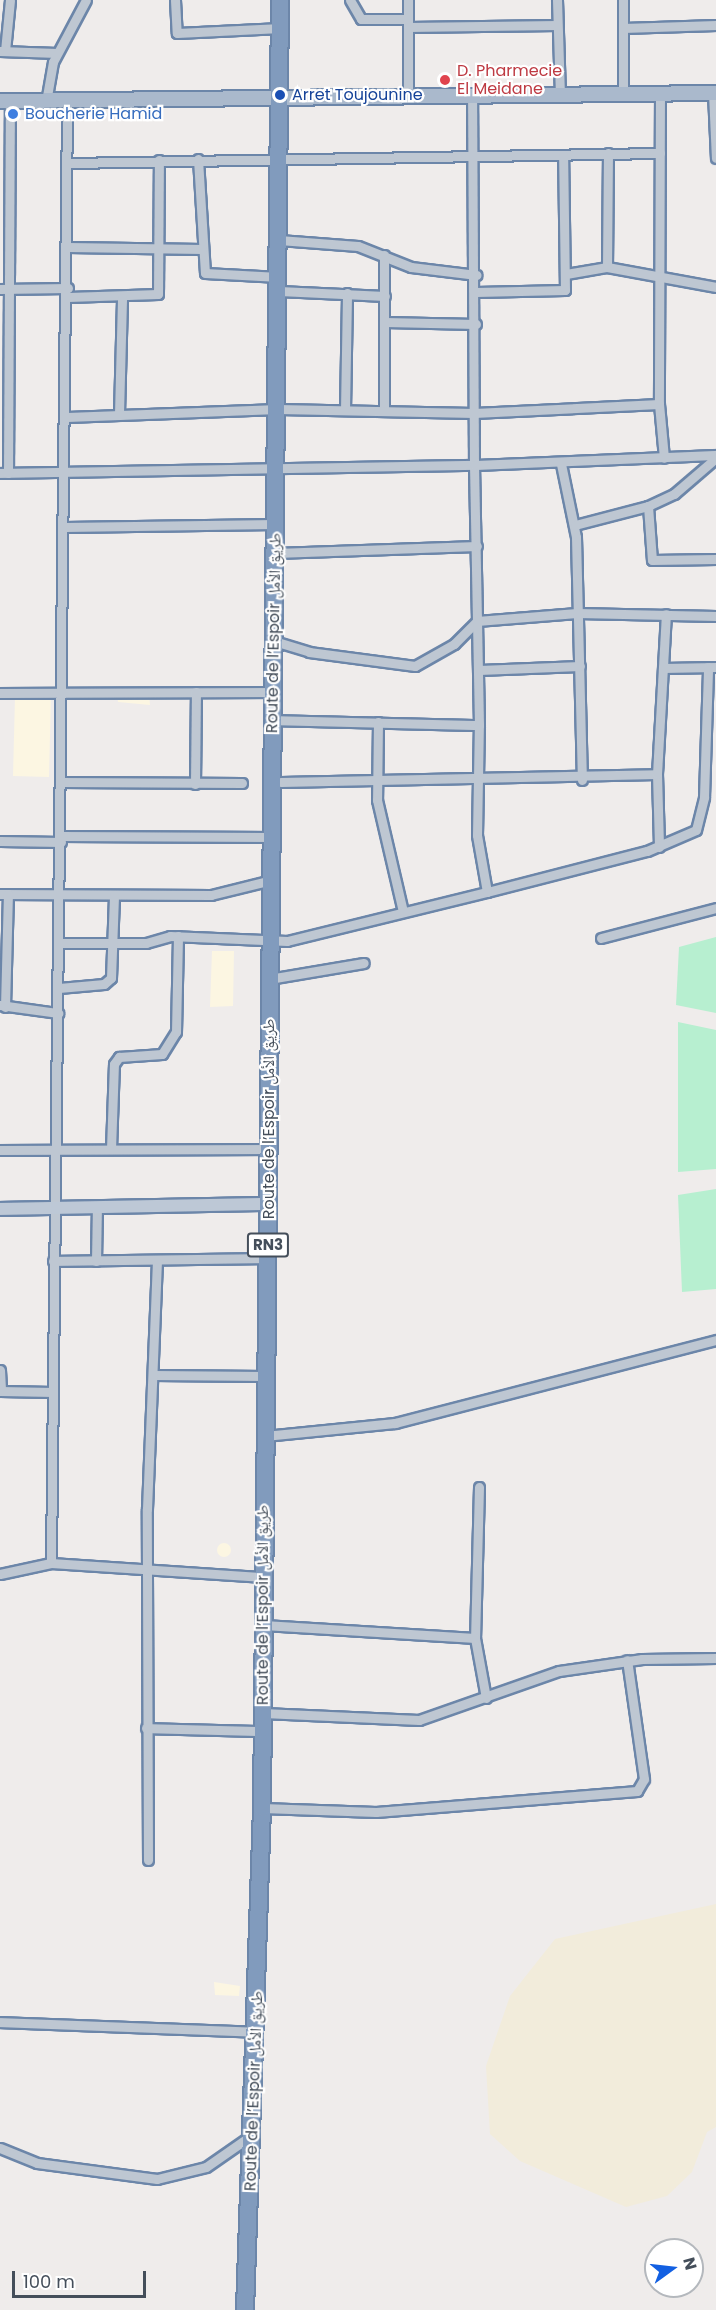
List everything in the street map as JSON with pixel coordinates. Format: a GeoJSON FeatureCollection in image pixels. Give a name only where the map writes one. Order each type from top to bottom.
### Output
{"type":"FeatureCollection","features":[{"type":"Feature","properties":{"kind":"highway","name":"Route de l’Espoir طريق الأمل"},"geometry":{"type":"LineString","coordinates":[[244,2310],[257,2032],[262,1809],[264,1376],[270,1149],[269,980],[278,409],[280,0]]}},
{"type":"Feature","properties":{"kind":"main road"},"geometry":{"type":"LineString","coordinates":[[5,101],[67,103],[623,92],[715,93]]}},
{"type":"Feature","properties":{"kind":"street"},"geometry":{"type":"LineString","coordinates":[[10,0],[2,51],[57,53]]}},
{"type":"Feature","properties":{"kind":"street"},"geometry":{"type":"LineString","coordinates":[[46,102],[57,53],[86,0]]}},
{"type":"Feature","properties":{"kind":"street"},"geometry":{"type":"LineString","coordinates":[[175,0],[175,28],[183,35],[281,28]]}},
{"type":"Feature","properties":{"kind":"street"},"geometry":{"type":"LineString","coordinates":[[350,0],[362,19],[408,23],[557,25]]}},
{"type":"Feature","properties":{"kind":"street"},"geometry":{"type":"LineString","coordinates":[[408,0],[408,96]]}},
{"type":"Feature","properties":{"kind":"street"},"geometry":{"type":"LineString","coordinates":[[557,0],[560,94]]}},
{"type":"Feature","properties":{"kind":"street"},"geometry":{"type":"LineString","coordinates":[[623,0],[623,92]]}},
{"type":"Feature","properties":{"kind":"street"},"geometry":{"type":"LineString","coordinates":[[623,28],[716,25]]}},
{"type":"Feature","properties":{"kind":"street"},"geometry":{"type":"LineString","coordinates":[[660,92],[659,404],[664,458]]}},
{"type":"Feature","properties":{"kind":"street"},"geometry":{"type":"LineString","coordinates":[[715,93],[716,158]]}},
{"type":"Feature","properties":{"kind":"street"},"geometry":{"type":"LineString","coordinates":[[472,95],[477,275],[474,413],[479,670],[477,835],[487,892]]}},
{"type":"Feature","properties":{"kind":"street"},"geometry":{"type":"LineString","coordinates":[[5,101],[11,154],[5,289],[4,473],[561,464],[716,457]]}},
{"type":"Feature","properties":{"kind":"street"},"geometry":{"type":"LineString","coordinates":[[51,1563],[53,1261],[57,1150],[68,417],[69,163],[67,103]]}},
{"type":"Feature","properties":{"kind":"street"},"geometry":{"type":"LineString","coordinates":[[607,267],[608,153]]}},
{"type":"Feature","properties":{"kind":"street"},"geometry":{"type":"LineString","coordinates":[[69,163],[279,156],[660,153]]}},
{"type":"Feature","properties":{"kind":"street"},"geometry":{"type":"LineString","coordinates":[[0,154],[11,154]]}},
{"type":"Feature","properties":{"kind":"street"},"geometry":{"type":"LineString","coordinates":[[476,292],[562,292],[566,274],[563,155]]}},
{"type":"Feature","properties":{"kind":"street"},"geometry":{"type":"LineString","coordinates":[[198,159],[205,273],[347,293],[386,296]]}},
{"type":"Feature","properties":{"kind":"street"},"geometry":{"type":"LineString","coordinates":[[5,289],[122,298],[158,294],[161,249],[159,160]]}},
{"type":"Feature","properties":{"kind":"street"},"geometry":{"type":"LineString","coordinates":[[279,240],[358,246],[411,267],[477,275]]}},
{"type":"Feature","properties":{"kind":"street"},"geometry":{"type":"LineString","coordinates":[[68,247],[202,249]]}},
{"type":"Feature","properties":{"kind":"street"},"geometry":{"type":"LineString","coordinates":[[384,255],[386,296],[384,409]]}},
{"type":"Feature","properties":{"kind":"street"},"geometry":{"type":"LineString","coordinates":[[566,274],[607,267],[716,287]]}},
{"type":"Feature","properties":{"kind":"street"},"geometry":{"type":"LineString","coordinates":[[345,410],[347,293]]}},
{"type":"Feature","properties":{"kind":"street"},"geometry":{"type":"LineString","coordinates":[[119,414],[122,298]]}},
{"type":"Feature","properties":{"kind":"street"},"geometry":{"type":"LineString","coordinates":[[385,322],[476,324]]}},
{"type":"Feature","properties":{"kind":"street"},"geometry":{"type":"LineString","coordinates":[[68,417],[278,409],[384,409],[474,413],[659,404]]}},
{"type":"Feature","properties":{"kind":"street"},"geometry":{"type":"LineString","coordinates":[[575,525],[648,506],[674,494],[716,457]]}},
{"type":"Feature","properties":{"kind":"street"},"geometry":{"type":"LineString","coordinates":[[561,464],[575,525],[582,780]]}},
{"type":"Feature","properties":{"kind":"street"},"geometry":{"type":"LineString","coordinates":[[648,506],[652,560],[716,559]]}},
{"type":"Feature","properties":{"kind":"street"},"geometry":{"type":"LineString","coordinates":[[65,527],[275,524]]}},
{"type":"Feature","properties":{"kind":"street"},"geometry":{"type":"LineString","coordinates":[[275,553],[477,546]]}},
{"type":"Feature","properties":{"kind":"street"},"geometry":{"type":"LineString","coordinates":[[274,641],[309,652],[415,666],[454,644],[477,621],[576,613],[716,616]]}},
{"type":"Feature","properties":{"kind":"street"},"geometry":{"type":"LineString","coordinates":[[659,847],[657,774],[666,614]]}},
{"type":"Feature","properties":{"kind":"street"},"geometry":{"type":"LineString","coordinates":[[479,670],[580,666]]}},
{"type":"Feature","properties":{"kind":"street"},"geometry":{"type":"LineString","coordinates":[[59,943],[114,944],[178,936],[270,941],[487,892],[659,847],[696,830],[704,797],[711,739],[712,667],[663,668]]}},
{"type":"Feature","properties":{"kind":"street"},"geometry":{"type":"LineString","coordinates":[[195,784],[196,692]]}},
{"type":"Feature","properties":{"kind":"street"},"geometry":{"type":"LineString","coordinates":[[0,693],[273,692]]}},
{"type":"Feature","properties":{"kind":"street"},"geometry":{"type":"LineString","coordinates":[[273,720],[479,725]]}},
{"type":"Feature","properties":{"kind":"street"},"geometry":{"type":"LineString","coordinates":[[378,722],[376,783],[403,912]]}},
{"type":"Feature","properties":{"kind":"street"},"geometry":{"type":"LineString","coordinates":[[280,782],[582,780],[657,774]]}},
{"type":"Feature","properties":{"kind":"street"},"geometry":{"type":"LineString","coordinates":[[61,782],[242,783]]}},
{"type":"Feature","properties":{"kind":"street"},"geometry":{"type":"LineString","coordinates":[[704,797],[716,796]]}},
{"type":"Feature","properties":{"kind":"street"},"geometry":{"type":"LineString","coordinates":[[0,841],[272,837]]}},
{"type":"Feature","properties":{"kind":"street"},"geometry":{"type":"LineString","coordinates":[[58,1013],[3,1006],[4,894],[211,895],[272,880]]}},
{"type":"Feature","properties":{"kind":"street"},"geometry":{"type":"LineString","coordinates":[[58,988],[104,984],[111,978],[114,895]]}},
{"type":"Feature","properties":{"kind":"street"},"geometry":{"type":"LineString","coordinates":[[601,938],[716,908]]}},
{"type":"Feature","properties":{"kind":"street"},"geometry":{"type":"LineString","coordinates":[[111,1149],[114,1064],[119,1057],[162,1054],[176,1032],[178,936]]}},
{"type":"Feature","properties":{"kind":"street"},"geometry":{"type":"LineString","coordinates":[[269,980],[363,963]]}},
{"type":"Feature","properties":{"kind":"street"},"geometry":{"type":"LineString","coordinates":[[0,1150],[270,1149]]}},
{"type":"Feature","properties":{"kind":"street"},"geometry":{"type":"LineString","coordinates":[[0,1209],[269,1204]]}},
{"type":"Feature","properties":{"kind":"street"},"geometry":{"type":"LineString","coordinates":[[96,1261],[97,1206]]}},
{"type":"Feature","properties":{"kind":"street"},"geometry":{"type":"LineString","coordinates":[[53,1261],[157,1262],[267,1258]]}},
{"type":"Feature","properties":{"kind":"street"},"geometry":{"type":"LineString","coordinates":[[148,1860],[147,1572],[157,1262]]}},
{"type":"Feature","properties":{"kind":"street"},"geometry":{"type":"LineString","coordinates":[[264,1436],[394,1423],[716,1340]]}},
{"type":"Feature","properties":{"kind":"street"},"geometry":{"type":"LineString","coordinates":[[0,1370],[0,1391],[53,1392]]}},
{"type":"Feature","properties":{"kind":"street"},"geometry":{"type":"LineString","coordinates":[[154,1375],[264,1376]]}},
{"type":"Feature","properties":{"kind":"street"},"geometry":{"type":"LineString","coordinates":[[479,1487],[475,1638],[486,1698]]}},
{"type":"Feature","properties":{"kind":"street"},"geometry":{"type":"LineString","coordinates":[[0,1574],[51,1563],[147,1572],[264,1577]]}},
{"type":"Feature","properties":{"kind":"street"},"geometry":{"type":"LineString","coordinates":[[264,1625],[475,1638]]}},
{"type":"Feature","properties":{"kind":"street"},"geometry":{"type":"LineString","coordinates":[[263,1713],[397,1722],[432,1718],[535,1677],[627,1660],[716,1658]]}},
{"type":"Feature","properties":{"kind":"street"},"geometry":{"type":"LineString","coordinates":[[262,1809],[376,1812],[637,1791],[644,1779],[627,1660]]}},
{"type":"Feature","properties":{"kind":"street"},"geometry":{"type":"LineString","coordinates":[[146,1728],[262,1731]]}},
{"type":"Feature","properties":{"kind":"street"},"geometry":{"type":"LineString","coordinates":[[0,2022],[257,2032]]}},
{"type":"Feature","properties":{"kind":"street"},"geometry":{"type":"LineString","coordinates":[[0,2148],[36,2163],[165,2179],[206,2167],[252,2135]]}},
{"type":"Feature","properties":{"kind":"shaded area"},"geometry":{"type":"Polygon","coordinates":[[[51,694],[49,777],[13,776],[15,697],[51,694]]]}},
{"type":"Feature","properties":{"kind":"shaded area"},"geometry":{"type":"Polygon","coordinates":[[[117,694],[149,695],[150,705],[118,702],[117,694]]]}},
{"type":"Feature","properties":{"kind":"shaded area"},"geometry":{"type":"Polygon","coordinates":[[[212,951],[234,951],[233,1006],[210,1007],[212,951]]]}},
{"type":"Feature","properties":{"kind":"shaded area"},"geometry":{"type":"Polygon","coordinates":[[[221,1543],[227,1543],[231,1550],[227,1557],[221,1557],[217,1553],[217,1547],[221,1543]]]}},
{"type":"Feature","properties":{"kind":"shaded area"},"geometry":{"type":"Polygon","coordinates":[[[214,1982],[240,1986],[239,1996],[215,1995],[214,1982]]]}},
{"type":"Feature","properties":{"kind":"green space"},"geometry":{"type":"Polygon","coordinates":[[[716,937],[716,1013],[676,1005],[679,947],[716,937]]]}},
{"type":"Feature","properties":{"kind":"green space"},"geometry":{"type":"Polygon","coordinates":[[[678,1022],[716,1030],[716,1169],[678,1172],[678,1022]]]}},
{"type":"Feature","properties":{"kind":"green space"},"geometry":{"type":"Polygon","coordinates":[[[716,1189],[716,1289],[682,1292],[678,1195],[716,1189]]]}},
{"type":"Feature","properties":{"kind":"sand"},"geometry":{"type":"Polygon","coordinates":[[[716,1904],[716,2127],[707,2132],[692,2172],[667,2196],[626,2207],[520,2161],[490,2134],[486,2066],[510,1996],[555,1939],[716,1904]]]}},
{"type":"Feature","properties":{"kind":"place","name":"D. Pharmecie El Meidane"},"geometry":{"type":"Point","coordinates":[445,80]}},
{"type":"Feature","properties":{"kind":"place","name":"Arret Toujounine"},"geometry":{"type":"Point","coordinates":[280,95]}},
{"type":"Feature","properties":{"kind":"place","name":"Boucherie Hamid"},"geometry":{"type":"Point","coordinates":[13,114]}}]}
